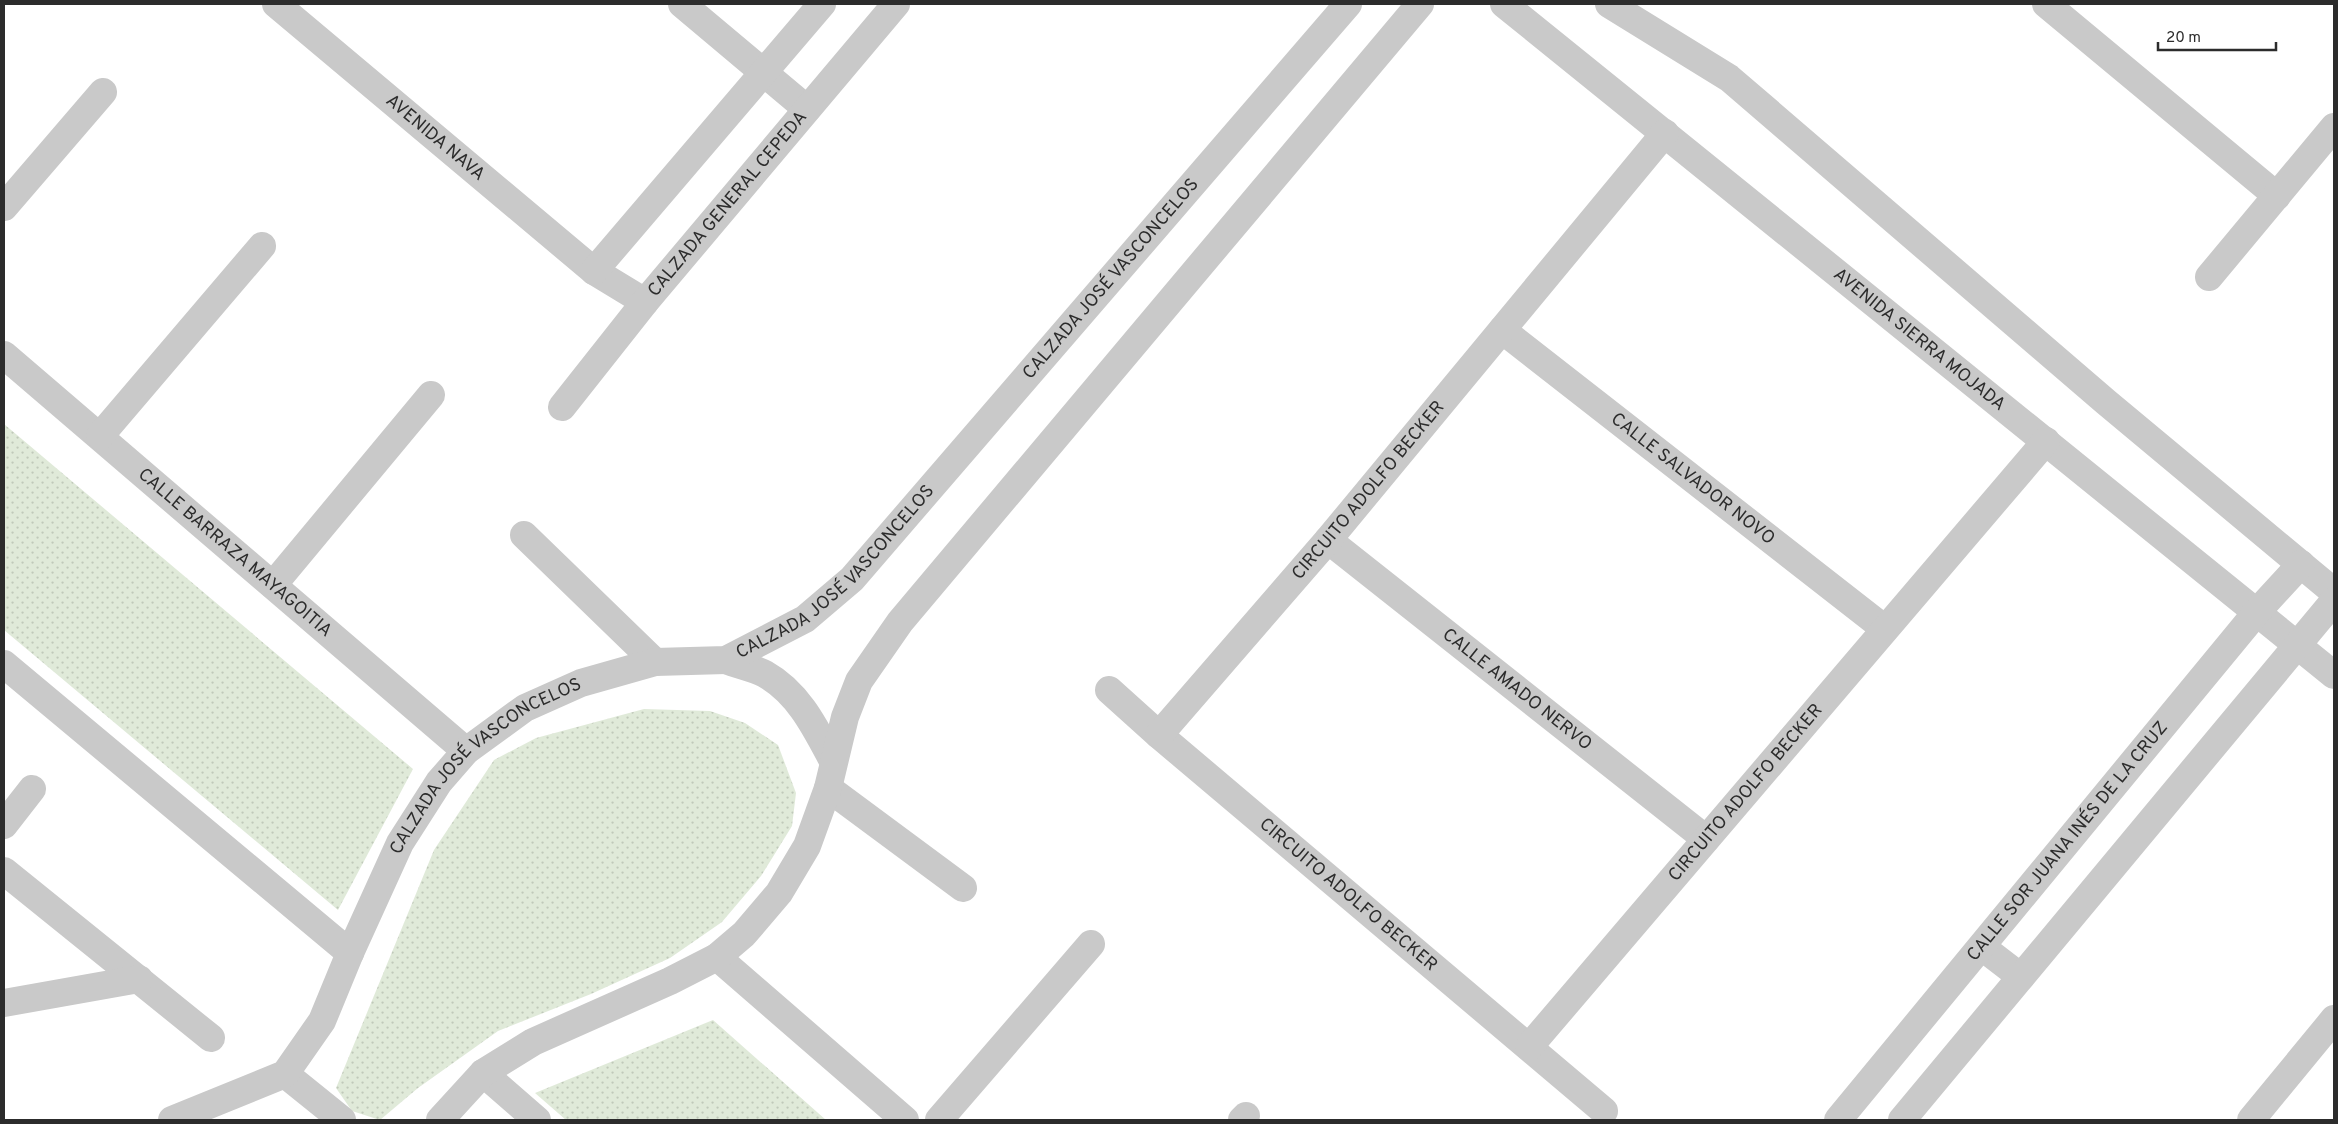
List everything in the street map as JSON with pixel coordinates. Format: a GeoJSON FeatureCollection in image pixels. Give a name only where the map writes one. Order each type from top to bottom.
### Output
{"type":"FeatureCollection","features":[{"type":"Feature","properties":{"kind":"street","name":"AVENIDA NAVA"},"geometry":{"type":"LineString","coordinates":[[276,4],[594,271],[645,302]]}},
{"type":"Feature","properties":{"kind":"street"},"geometry":{"type":"LineString","coordinates":[[682,4],[807,109]]}},
{"type":"Feature","properties":{"kind":"street"},"geometry":{"type":"LineString","coordinates":[[594,271],[822,4]]}},
{"type":"Feature","properties":{"kind":"street","name":"CALZADA GENERAL CEPEDA"},"geometry":{"type":"LineString","coordinates":[[562,407],[645,302],[896,4]]}},
{"type":"Feature","properties":{"kind":"street","name":"CALZADA JOSÉ VASCONCELOS"},"geometry":{"type":"LineString","coordinates":[[285,1074],[322,1021],[350,953],[400,844],[438,782],[466,751],[526,708],[581,683],[655,662],[726,660],[805,619],[852,579],[1348,4]]}},
{"type":"Feature","properties":{"kind":"street"},"geometry":{"type":"LineString","coordinates":[[440,1120],[483,1073],[533,1042],[670,981],[717,957],[744,934],[779,893],[807,846],[828,788],[845,717],[859,681],[900,622],[1420,4]]}},
{"type":"Feature","properties":{"kind":"street","name":"AVENIDA SIERRA MOJADA"},"geometry":{"type":"LineString","coordinates":[[1504,4],[2334,675]]}},
{"type":"Feature","properties":{"kind":"street"},"geometry":{"type":"LineString","coordinates":[[1609,4],[1728,78],[2106,402],[2334,592]]}},
{"type":"Feature","properties":{"kind":"street"},"geometry":{"type":"LineString","coordinates":[[2046,4],[2277,196]]}},
{"type":"Feature","properties":{"kind":"street"},"geometry":{"type":"LineString","coordinates":[[4,207],[103,92]]}},
{"type":"Feature","properties":{"kind":"street"},"geometry":{"type":"LineString","coordinates":[[2209,277],[2334,127]]}},
{"type":"Feature","properties":{"kind":"street","name":"CIRCUITO ADOLFO BECKER"},"geometry":{"type":"LineString","coordinates":[[1665,133],[1328,540],[1159,735],[1529,1047],[2046,441]]}},
{"type":"Feature","properties":{"kind":"street"},"geometry":{"type":"LineString","coordinates":[[100,436],[262,246]]}},
{"type":"Feature","properties":{"kind":"street","name":"CALLE SALVADOR NOVO"},"geometry":{"type":"LineString","coordinates":[[1502,330],[1885,629]]}},
{"type":"Feature","properties":{"kind":"street","name":"CALLE BARRAZA MAYAGOITIA"},"geometry":{"type":"LineString","coordinates":[[4,355],[466,751]]}},
{"type":"Feature","properties":{"kind":"street"},"geometry":{"type":"LineString","coordinates":[[274,585],[431,395]]}},
{"type":"Feature","properties":{"kind":"street"},"geometry":{"type":"LineString","coordinates":[[524,535],[655,662]]}},
{"type":"Feature","properties":{"kind":"street","name":"CALLE AMADO NERVO"},"geometry":{"type":"LineString","coordinates":[[1328,540],[1706,839]]}},
{"type":"Feature","properties":{"kind":"street","name":"CALLE SOR JUANA INÉS DE LA CRUZ"},"geometry":{"type":"LineString","coordinates":[[1838,1120],[2256,613],[2300,564]]}},
{"type":"Feature","properties":{"kind":"street"},"geometry":{"type":"LineString","coordinates":[[1902,1120],[2334,601]]}},
{"type":"Feature","properties":{"kind":"street"},"geometry":{"type":"LineString","coordinates":[[726,660],[765,674],[792,696],[813,722],[833,761]]}},
{"type":"Feature","properties":{"kind":"street"},"geometry":{"type":"LineString","coordinates":[[4,664],[350,953]]}},
{"type":"Feature","properties":{"kind":"street"},"geometry":{"type":"LineString","coordinates":[[1109,690],[1159,735]]}},
{"type":"Feature","properties":{"kind":"street"},"geometry":{"type":"LineString","coordinates":[[828,788],[963,888]]}},
{"type":"Feature","properties":{"kind":"street"},"geometry":{"type":"LineString","coordinates":[[4,825],[32,789]]}},
{"type":"Feature","properties":{"kind":"street"},"geometry":{"type":"LineString","coordinates":[[4,871],[211,1038]]}},
{"type":"Feature","properties":{"kind":"street"},"geometry":{"type":"LineString","coordinates":[[939,1120],[1091,944]]}},
{"type":"Feature","properties":{"kind":"street"},"geometry":{"type":"LineString","coordinates":[[1982,947],[2021,977]]}},
{"type":"Feature","properties":{"kind":"street"},"geometry":{"type":"LineString","coordinates":[[717,957],[905,1120]]}},
{"type":"Feature","properties":{"kind":"street"},"geometry":{"type":"LineString","coordinates":[[4,1003],[139,979]]}},
{"type":"Feature","properties":{"kind":"street"},"geometry":{"type":"LineString","coordinates":[[2250,1120],[2334,1019]]}},
{"type":"Feature","properties":{"kind":"street"},"geometry":{"type":"LineString","coordinates":[[1529,1047],[1604,1111]]}},
{"type":"Feature","properties":{"kind":"street"},"geometry":{"type":"LineString","coordinates":[[483,1073],[537,1120]]}},
{"type":"Feature","properties":{"kind":"street"},"geometry":{"type":"LineString","coordinates":[[172,1120],[285,1074],[342,1120]]}},
{"type":"Feature","properties":{"kind":"green space"},"geometry":{"type":"Polygon","coordinates":[[[4,424],[413,769],[338,910],[4,630],[4,424]]]}},
{"type":"Feature","properties":{"kind":"green space"},"geometry":{"type":"Polygon","coordinates":[[[644,709],[710,711],[745,723],[778,745],[796,793],[792,826],[761,876],[722,922],[670,958],[591,994],[498,1031],[418,1088],[380,1120],[352,1111],[336,1088],[434,850],[494,760],[536,738],[644,709]]]}},
{"type":"Feature","properties":{"kind":"green space"},"geometry":{"type":"Polygon","coordinates":[[[713,1020],[826,1120],[566,1120],[535,1093],[713,1020]]]}}]}
